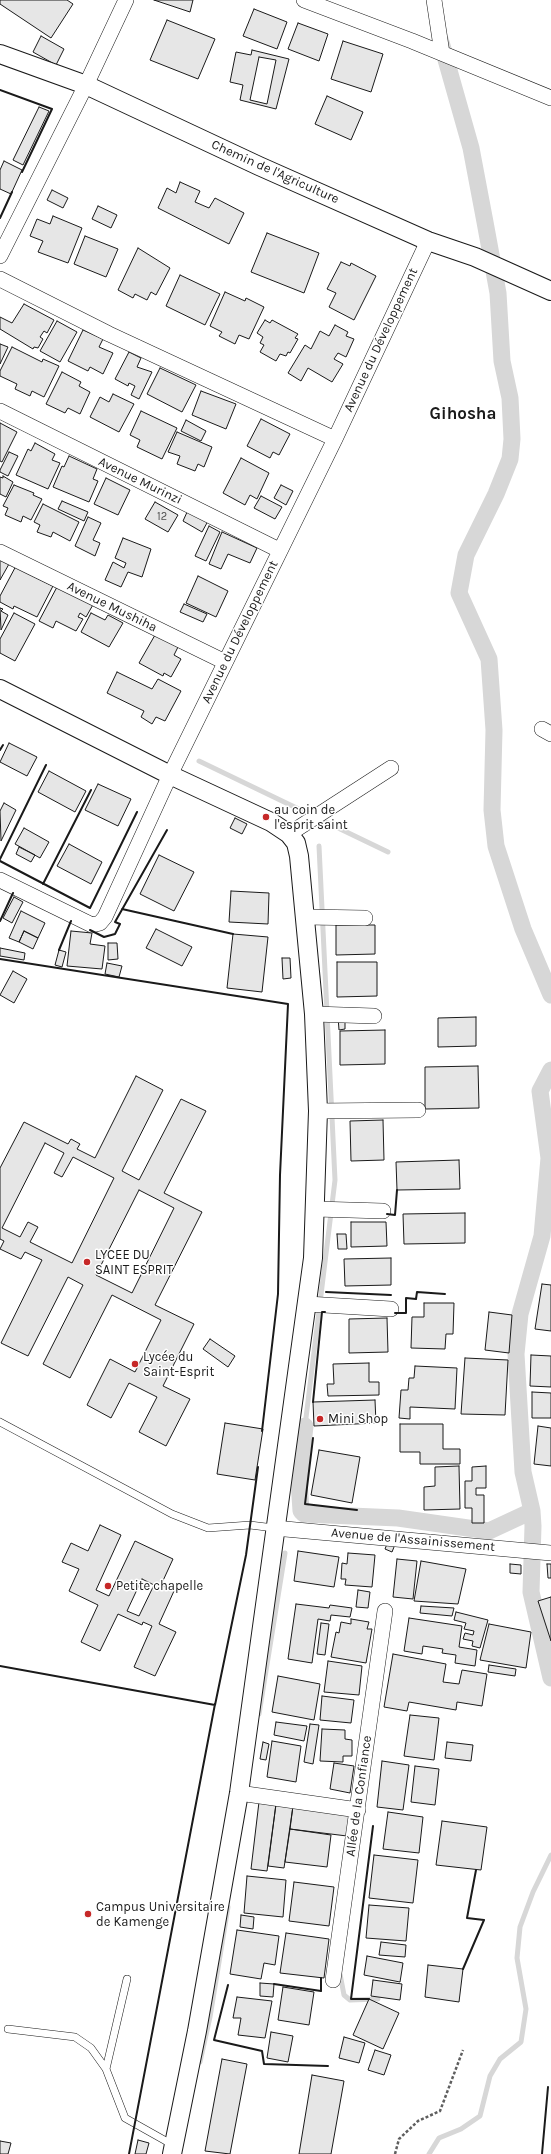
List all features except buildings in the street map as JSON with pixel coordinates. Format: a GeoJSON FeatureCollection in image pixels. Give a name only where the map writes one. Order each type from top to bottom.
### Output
{"type":"FeatureCollection","features":[{"type":"Feature","properties":{"kind":"street"},"geometry":{"type":"LineString","coordinates":[[0,256],[86,85],[126,0]]}},
{"type":"Feature","properties":{"kind":"street"},"geometry":{"type":"LineString","coordinates":[[304,0],[442,53],[551,98]]}},
{"type":"Feature","properties":{"kind":"street"},"geometry":{"type":"LineString","coordinates":[[434,0],[442,53]]}},
{"type":"Feature","properties":{"kind":"street","name":"Chemin de l'Agriculture"},"geometry":{"type":"LineString","coordinates":[[0,54],[86,85],[252,163],[428,240],[476,258],[551,291]]}},
{"type":"Feature","properties":{"kind":"street","name":"Avenue du Développement"},"geometry":{"type":"LineString","coordinates":[[0,880],[92,925],[100,923],[105,917],[170,775],[335,438],[428,240]]}},
{"type":"Feature","properties":{"kind":"street"},"geometry":{"type":"LineString","coordinates":[[0,280],[109,334],[335,438]]}},
{"type":"Feature","properties":{"kind":"street","name":"Avenue Murinzi"},"geometry":{"type":"LineString","coordinates":[[0,411],[279,550]]}},
{"type":"Feature","properties":{"kind":"street","name":"Avenue Mushiha"},"geometry":{"type":"LineString","coordinates":[[0,552],[225,662]]}},
{"type":"Feature","properties":{"kind":"street"},"geometry":{"type":"LineString","coordinates":[[0,689],[170,775],[271,822],[289,834],[296,843],[299,856],[306,917],[314,1014],[318,1111],[316,1209],[313,1258],[274,1528],[239,1792],[197,2031],[173,2150]]}},
{"type":"Feature","properties":{"kind":"street"},"geometry":{"type":"LineString","coordinates":[[289,834],[392,768]]}},
{"type":"Feature","properties":{"kind":"street"},"geometry":{"type":"LineString","coordinates":[[306,917],[365,918]]}},
{"type":"Feature","properties":{"kind":"street"},"geometry":{"type":"LineString","coordinates":[[314,1014],[374,1016]]}},
{"type":"Feature","properties":{"kind":"street"},"geometry":{"type":"LineString","coordinates":[[318,1111],[418,1110]]}},
{"type":"Feature","properties":{"kind":"street"},"geometry":{"type":"LineString","coordinates":[[316,1209],[383,1211]]}},
{"type":"Feature","properties":{"kind":"street"},"geometry":{"type":"LineString","coordinates":[[307,1304],[391,1309]]}},
{"type":"Feature","properties":{"kind":"street","name":"Avenue de l'Assainissement"},"geometry":{"type":"LineString","coordinates":[[274,1528],[551,1553]]}},
{"type":"Feature","properties":{"kind":"street","name":"Allée de la Confiance"},"geometry":{"type":"LineString","coordinates":[[333,1980],[385,1611]]}},
{"type":"Feature","properties":{"kind":"street"},"geometry":{"type":"LineString","coordinates":[[239,1792],[358,1810]]}},
{"type":"Feature","properties":{"kind":"lane"},"geometry":{"type":"LineString","coordinates":[[0,1422],[172,1514],[208,1528],[250,1525],[274,1528]]}},
{"type":"Feature","properties":{"kind":"lane"},"geometry":{"type":"LineString","coordinates":[[106,2069],[127,1979]]}},
{"type":"Feature","properties":{"kind":"lane"},"geometry":{"type":"LineString","coordinates":[[8,2029],[75,2037],[91,2048],[106,2069],[126,2118],[173,2150]]}},
{"type":"Feature","properties":{"kind":"path"},"geometry":{"type":"LineString","coordinates":[[395,2154],[398,2139],[418,2121],[440,2111],[463,2050]]}},
{"type":"Feature","properties":{"kind":"waterway"},"geometry":{"type":"LineString","coordinates":[[441,42],[471,148],[498,293],[502,361],[510,398],[512,439],[510,459],[496,494],[466,555],[459,593],[489,659],[494,730],[492,810],[496,846],[523,929],[551,995]]}},
{"type":"Feature","properties":{"kind":"waterway"},"geometry":{"type":"LineString","coordinates":[[199,761],[388,852]]}},
{"type":"Feature","properties":{"kind":"waterway"},"geometry":{"type":"LineString","coordinates":[[305,1426],[335,1180],[319,846]]}},
{"type":"Feature","properties":{"kind":"waterway"},"geometry":{"type":"LineString","coordinates":[[551,1070],[540,1091],[549,1158],[542,1236],[520,1314],[516,1354],[523,1472],[532,1511],[533,1526],[531,1592],[551,1678]]}},
{"type":"Feature","properties":{"kind":"waterway"},"geometry":{"type":"LineString","coordinates":[[305,1426],[299,1481],[301,1511],[304,1514],[398,1518],[489,1531],[532,1511]]}},
{"type":"Feature","properties":{"kind":"waterway"},"geometry":{"type":"LineString","coordinates":[[259,1714],[285,1553]]}},
{"type":"Feature","properties":{"kind":"waterway"},"geometry":{"type":"LineString","coordinates":[[429,2154],[439,2138],[461,2129],[480,2116],[490,2076],[500,2059],[521,2042],[526,2009],[517,1958],[520,1927],[533,1892],[551,1855]]}},
{"type":"Feature","properties":{"kind":"waterway"},"geometry":{"type":"LineString","coordinates":[[200,2062],[210,2017],[228,1907]]}},
{"type":"Feature","properties":{"kind":"waterway"},"geometry":{"type":"LineString","coordinates":[[340,1974],[344,1995],[350,2000],[378,1999]]}},
{"type":"Feature","properties":{"kind":"wall"},"geometry":{"type":"LineString","coordinates":[[0,90],[52,109],[22,172]]}},
{"type":"Feature","properties":{"kind":"wall"},"geometry":{"type":"LineString","coordinates":[[0,218],[12,192]]}},
{"type":"Feature","properties":{"kind":"wall"},"geometry":{"type":"LineString","coordinates":[[0,750],[3,745]]}},
{"type":"Feature","properties":{"kind":"wall"},"geometry":{"type":"LineString","coordinates":[[0,859],[46,765]]}},
{"type":"Feature","properties":{"kind":"wall"},"geometry":{"type":"LineString","coordinates":[[43,884],[91,790]]}},
{"type":"Feature","properties":{"kind":"wall"},"geometry":{"type":"LineString","coordinates":[[0,861],[90,908],[137,812]]}},
{"type":"Feature","properties":{"kind":"wall"},"geometry":{"type":"LineString","coordinates":[[90,930],[104,937],[115,934],[120,924],[115,922],[167,830]]}},
{"type":"Feature","properties":{"kind":"wall"},"geometry":{"type":"LineString","coordinates":[[0,921],[13,893]]}},
{"type":"Feature","properties":{"kind":"wall"},"geometry":{"type":"LineString","coordinates":[[122,909],[233,934]]}},
{"type":"Feature","properties":{"kind":"wall"},"geometry":{"type":"LineString","coordinates":[[59,950],[71,921]]}},
{"type":"Feature","properties":{"kind":"wall"},"geometry":{"type":"LineString","coordinates":[[0,959],[288,1004],[280,1175],[278,1294],[262,1431]]}},
{"type":"Feature","properties":{"kind":"wall"},"geometry":{"type":"LineString","coordinates":[[387,1214],[395,1215],[397,1190]]}},
{"type":"Feature","properties":{"kind":"wall"},"geometry":{"type":"LineString","coordinates":[[326,1292],[391,1295]]}},
{"type":"Feature","properties":{"kind":"wall"},"geometry":{"type":"LineString","coordinates":[[395,1313],[406,1313],[406,1298],[416,1299],[417,1292],[445,1294]]}},
{"type":"Feature","properties":{"kind":"wall"},"geometry":{"type":"LineString","coordinates":[[313,1402],[322,1312],[325,1312]]}},
{"type":"Feature","properties":{"kind":"wall"},"geometry":{"type":"LineString","coordinates":[[313,1438],[305,1504],[357,1510]]}},
{"type":"Feature","properties":{"kind":"wall"},"geometry":{"type":"LineString","coordinates":[[0,1666],[215,1705],[246,1555],[258,1467]]}},
{"type":"Feature","properties":{"kind":"wall"},"geometry":{"type":"LineString","coordinates":[[129,2154],[215,1704]]}},
{"type":"Feature","properties":{"kind":"wall"},"geometry":{"type":"LineString","coordinates":[[369,1999],[351,1999],[373,1826]]}},
{"type":"Feature","properties":{"kind":"wall"},"geometry":{"type":"LineString","coordinates":[[463,1969],[484,1920],[467,1918],[476,1870]]}},
{"type":"Feature","properties":{"kind":"wall"},"geometry":{"type":"LineString","coordinates":[[274,1984],[321,1991],[321,1978]]}},
{"type":"Feature","properties":{"kind":"wall"},"geometry":{"type":"LineString","coordinates":[[228,1985],[214,2040],[262,2051],[264,2064],[328,2066]]}},
{"type":"Feature","properties":{"kind":"wall"},"geometry":{"type":"LineString","coordinates":[[542,2154],[548,2087]]}},
{"type":"Feature","properties":{"kind":"place","name":"au coin de l'esprit saint"},"geometry":{"type":"Point","coordinates":[266,817]}},
{"type":"Feature","properties":{"kind":"place","name":"LYCEE DU SAINT ESPRIT"},"geometry":{"type":"Point","coordinates":[87,1262]}},
{"type":"Feature","properties":{"kind":"place","name":"Lycée du Saint-Esprit"},"geometry":{"type":"Point","coordinates":[135,1364]}},
{"type":"Feature","properties":{"kind":"place","name":"Mini Shop"},"geometry":{"type":"Point","coordinates":[320,1419]}},
{"type":"Feature","properties":{"kind":"place","name":"Petite chapelle"},"geometry":{"type":"Point","coordinates":[108,1586]}},
{"type":"Feature","properties":{"kind":"place","name":"Campus Universitaire de Kamenge"},"geometry":{"type":"Point","coordinates":[88,1914]}},
{"type":"Feature","properties":{"kind":"district","name":"Gihosha"},"geometry":{"type":"Point","coordinates":[463,414]}}]}
